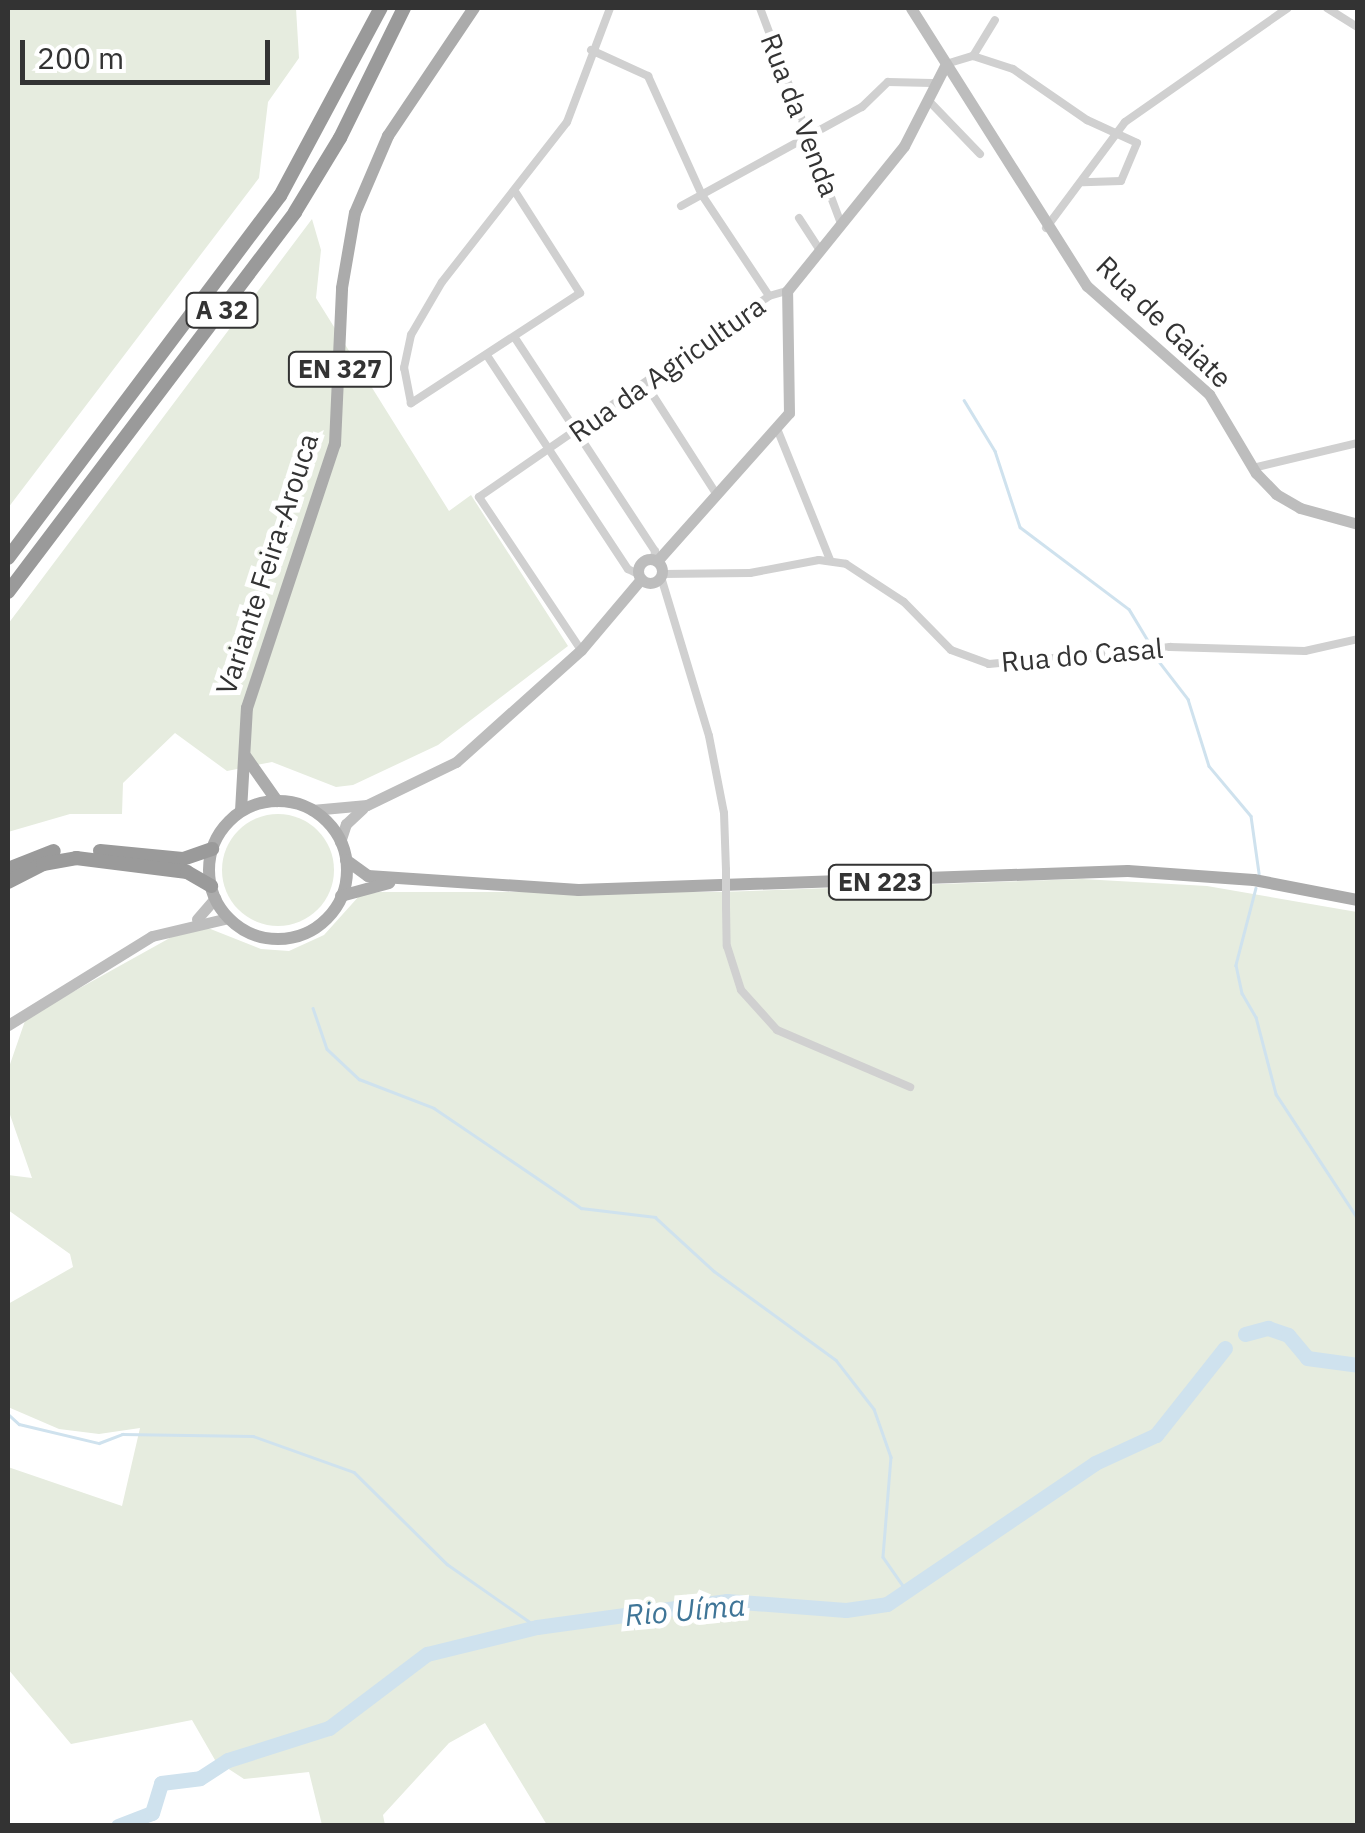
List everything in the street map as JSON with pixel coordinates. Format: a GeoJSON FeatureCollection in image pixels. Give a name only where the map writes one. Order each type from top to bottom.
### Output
{"type":"FeatureCollection","features":[{"type":"Feature","properties":{"kind":"highway","name":"A 32"},"geometry":{"type":"LineString","coordinates":[[8,558],[280,196],[381,8]]}},
{"type":"Feature","properties":{"kind":"highway","name":"A 32"},"geometry":{"type":"LineString","coordinates":[[8,592],[295,212],[340,138],[404,8]]}},
{"type":"Feature","properties":{"kind":"highway"},"geometry":{"type":"LineString","coordinates":[[8,869],[59,850],[183,860],[212,850]]}},
{"type":"Feature","properties":{"kind":"highway"},"geometry":{"type":"LineString","coordinates":[[8,882],[44,864],[76,858],[187,872],[213,892]]}},
{"type":"Feature","properties":{"kind":"main road","name":"Variante Feira-Arouca"},"geometry":{"type":"LineString","coordinates":[[242,811],[242,750],[255,678],[335,444],[342,288],[355,213],[388,136],[474,8]]}},
{"type":"Feature","properties":{"kind":"main road","name":"Rua de Gaiate"},"geometry":{"type":"LineString","coordinates":[[911,8],[1046,228],[1087,286],[1127,328],[1209,394],[1253,468],[1300,508],[1358,524]]}},
{"type":"Feature","properties":{"kind":"main road"},"geometry":{"type":"LineString","coordinates":[[340,842],[346,824],[366,805],[456,762],[581,650],[639,577],[640,563],[656,560],[778,430],[794,394],[787,291],[904,146],[932,84],[946,64]]}},
{"type":"Feature","properties":{"kind":"main road"},"geometry":{"type":"LineString","coordinates":[[639,577],[661,576],[656,560]]}},
{"type":"Feature","properties":{"kind":"main road"},"geometry":{"type":"LineString","coordinates":[[242,750],[276,801]]}},
{"type":"Feature","properties":{"kind":"main road"},"geometry":{"type":"LineString","coordinates":[[312,810],[340,842],[346,860],[341,896],[319,925],[297,936],[260,936],[229,918],[213,892],[212,850],[242,811],[276,801],[312,810],[366,805]]}},
{"type":"Feature","properties":{"kind":"main road","name":"EN 223"},"geometry":{"type":"LineString","coordinates":[[346,860],[368,876],[579,890],[1128,871],[1254,880],[1358,900]]}},
{"type":"Feature","properties":{"kind":"main road","name":"EN 223"},"geometry":{"type":"LineString","coordinates":[[341,896],[401,880]]}},
{"type":"Feature","properties":{"kind":"main road"},"geometry":{"type":"LineString","coordinates":[[194,922],[213,892]]}},
{"type":"Feature","properties":{"kind":"main road"},"geometry":{"type":"LineString","coordinates":[[8,1025],[125,950],[194,922],[229,918]]}},
{"type":"Feature","properties":{"kind":"street"},"geometry":{"type":"LineString","coordinates":[[516,193],[582,289],[488,357],[412,403],[404,368],[411,334],[442,282],[516,193],[567,122],[590,50],[610,8]]}},
{"type":"Feature","properties":{"kind":"street","name":"Rua da Venda"},"geometry":{"type":"LineString","coordinates":[[760,8],[841,223]]}},
{"type":"Feature","properties":{"kind":"street"},"geometry":{"type":"LineString","coordinates":[[1046,228],[1140,110],[1288,8]]}},
{"type":"Feature","properties":{"kind":"street"},"geometry":{"type":"LineString","coordinates":[[1327,8],[1358,27]]}},
{"type":"Feature","properties":{"kind":"street"},"geometry":{"type":"LineString","coordinates":[[973,56],[995,20]]}},
{"type":"Feature","properties":{"kind":"street"},"geometry":{"type":"LineString","coordinates":[[590,50],[648,76],[702,196],[769,296]]}},
{"type":"Feature","properties":{"kind":"street"},"geometry":{"type":"LineString","coordinates":[[946,64],[973,56],[1013,69],[1086,120],[1120,131],[1137,143],[1121,181],[1082,182]]}},
{"type":"Feature","properties":{"kind":"street"},"geometry":{"type":"LineString","coordinates":[[682,206],[862,108],[888,82],[932,84]]}},
{"type":"Feature","properties":{"kind":"street"},"geometry":{"type":"LineString","coordinates":[[925,98],[980,154]]}},
{"type":"Feature","properties":{"kind":"street"},"geometry":{"type":"LineString","coordinates":[[799,218],[819,249]]}},
{"type":"Feature","properties":{"kind":"street","name":"Rua da Agricultura"},"geometry":{"type":"LineString","coordinates":[[581,650],[479,497],[647,386],[769,296],[787,291]]}},
{"type":"Feature","properties":{"kind":"street"},"geometry":{"type":"LineString","coordinates":[[515,338],[656,551],[656,560]]}},
{"type":"Feature","properties":{"kind":"street"},"geometry":{"type":"LineString","coordinates":[[488,357],[628,569],[639,577]]}},
{"type":"Feature","properties":{"kind":"street"},"geometry":{"type":"LineString","coordinates":[[647,386],[717,494]]}},
{"type":"Feature","properties":{"kind":"street"},"geometry":{"type":"LineString","coordinates":[[778,430],[830,560],[750,573],[661,576],[709,736],[724,813],[727,946],[741,990],[777,1030],[910,1087]]}},
{"type":"Feature","properties":{"kind":"street"},"geometry":{"type":"LineString","coordinates":[[1253,468],[1358,443]]}},
{"type":"Feature","properties":{"kind":"street","name":"Rua do Casal"},"geometry":{"type":"LineString","coordinates":[[830,560],[892,593],[952,650],[989,664],[1170,647],[1305,651],[1358,639]]}},
{"type":"Feature","properties":{"kind":"shaded area"},"geometry":{"type":"Polygon","coordinates":[[[8,8],[296,8],[299,58],[268,102],[259,178],[8,508],[8,8]]]}},
{"type":"Feature","properties":{"kind":"shaded area"},"geometry":{"type":"Polygon","coordinates":[[[312,219],[321,250],[316,298],[449,511],[471,495],[568,646],[438,745],[353,785],[336,787],[272,762],[227,771],[175,733],[123,783],[122,814],[70,814],[8,832],[8,624],[312,219]]]}},
{"type":"Feature","properties":{"kind":"shaded area"},"geometry":{"type":"Polygon","coordinates":[[[278,814],[299,818],[318,830],[330,849],[334,870],[330,891],[318,910],[299,922],[278,926],[257,922],[238,910],[226,891],[222,870],[226,849],[238,830],[257,818],[278,814]]]}},
{"type":"Feature","properties":{"kind":"shaded area"},"geometry":{"type":"Polygon","coordinates":[[[1082,879],[1207,886],[1357,912],[1357,1825],[547,1825],[485,1723],[449,1743],[383,1815],[385,1825],[322,1825],[309,1772],[244,1779],[215,1760],[192,1720],[71,1744],[8,1669],[8,1467],[122,1506],[140,1428],[99,1434],[59,1429],[8,1407],[8,1304],[73,1267],[70,1254],[8,1210],[8,1175],[32,1178],[8,1109],[8,1070],[26,1018],[177,934],[208,928],[261,949],[289,951],[324,935],[360,895],[379,892],[720,892],[1082,879]]]}},
{"type":"Feature","properties":{"kind":"waterway"},"geometry":{"type":"LineString","coordinates":[[964,400],[995,451],[1020,527],[1129,609],[1149,642]]}},
{"type":"Feature","properties":{"kind":"waterway"},"geometry":{"type":"LineString","coordinates":[[1154,655],[1188,699],[1209,766],[1251,816],[1259,873]]}},
{"type":"Feature","properties":{"kind":"waterway"},"geometry":{"type":"LineString","coordinates":[[1256,888],[1236,965],[1242,993],[1256,1017],[1276,1094],[1358,1219]]}},
{"type":"Feature","properties":{"kind":"waterway"},"geometry":{"type":"LineString","coordinates":[[313,1008],[327,1049],[359,1079],[434,1108],[581,1208],[655,1217],[714,1271],[836,1360],[874,1409],[891,1457],[883,1557],[906,1590]]}},
{"type":"Feature","properties":{"kind":"waterway","name":"Rio Uíma"},"geometry":{"type":"LineString","coordinates":[[1245,1334],[1268,1328],[1288,1335],[1307,1358],[1358,1365]]}},
{"type":"Feature","properties":{"kind":"waterway","name":"Rio Uíma"},"geometry":{"type":"LineString","coordinates":[[118,1826],[152,1813],[161,1783],[200,1778],[228,1760],[329,1728],[427,1654],[537,1627],[727,1601],[846,1610],[887,1604],[1095,1463],[1156,1435],[1225,1348]]}},
{"type":"Feature","properties":{"kind":"waterway"},"geometry":{"type":"LineString","coordinates":[[8,1414],[19,1424],[99,1443],[122,1434],[253,1436],[354,1472],[447,1564],[537,1627]]}}]}
